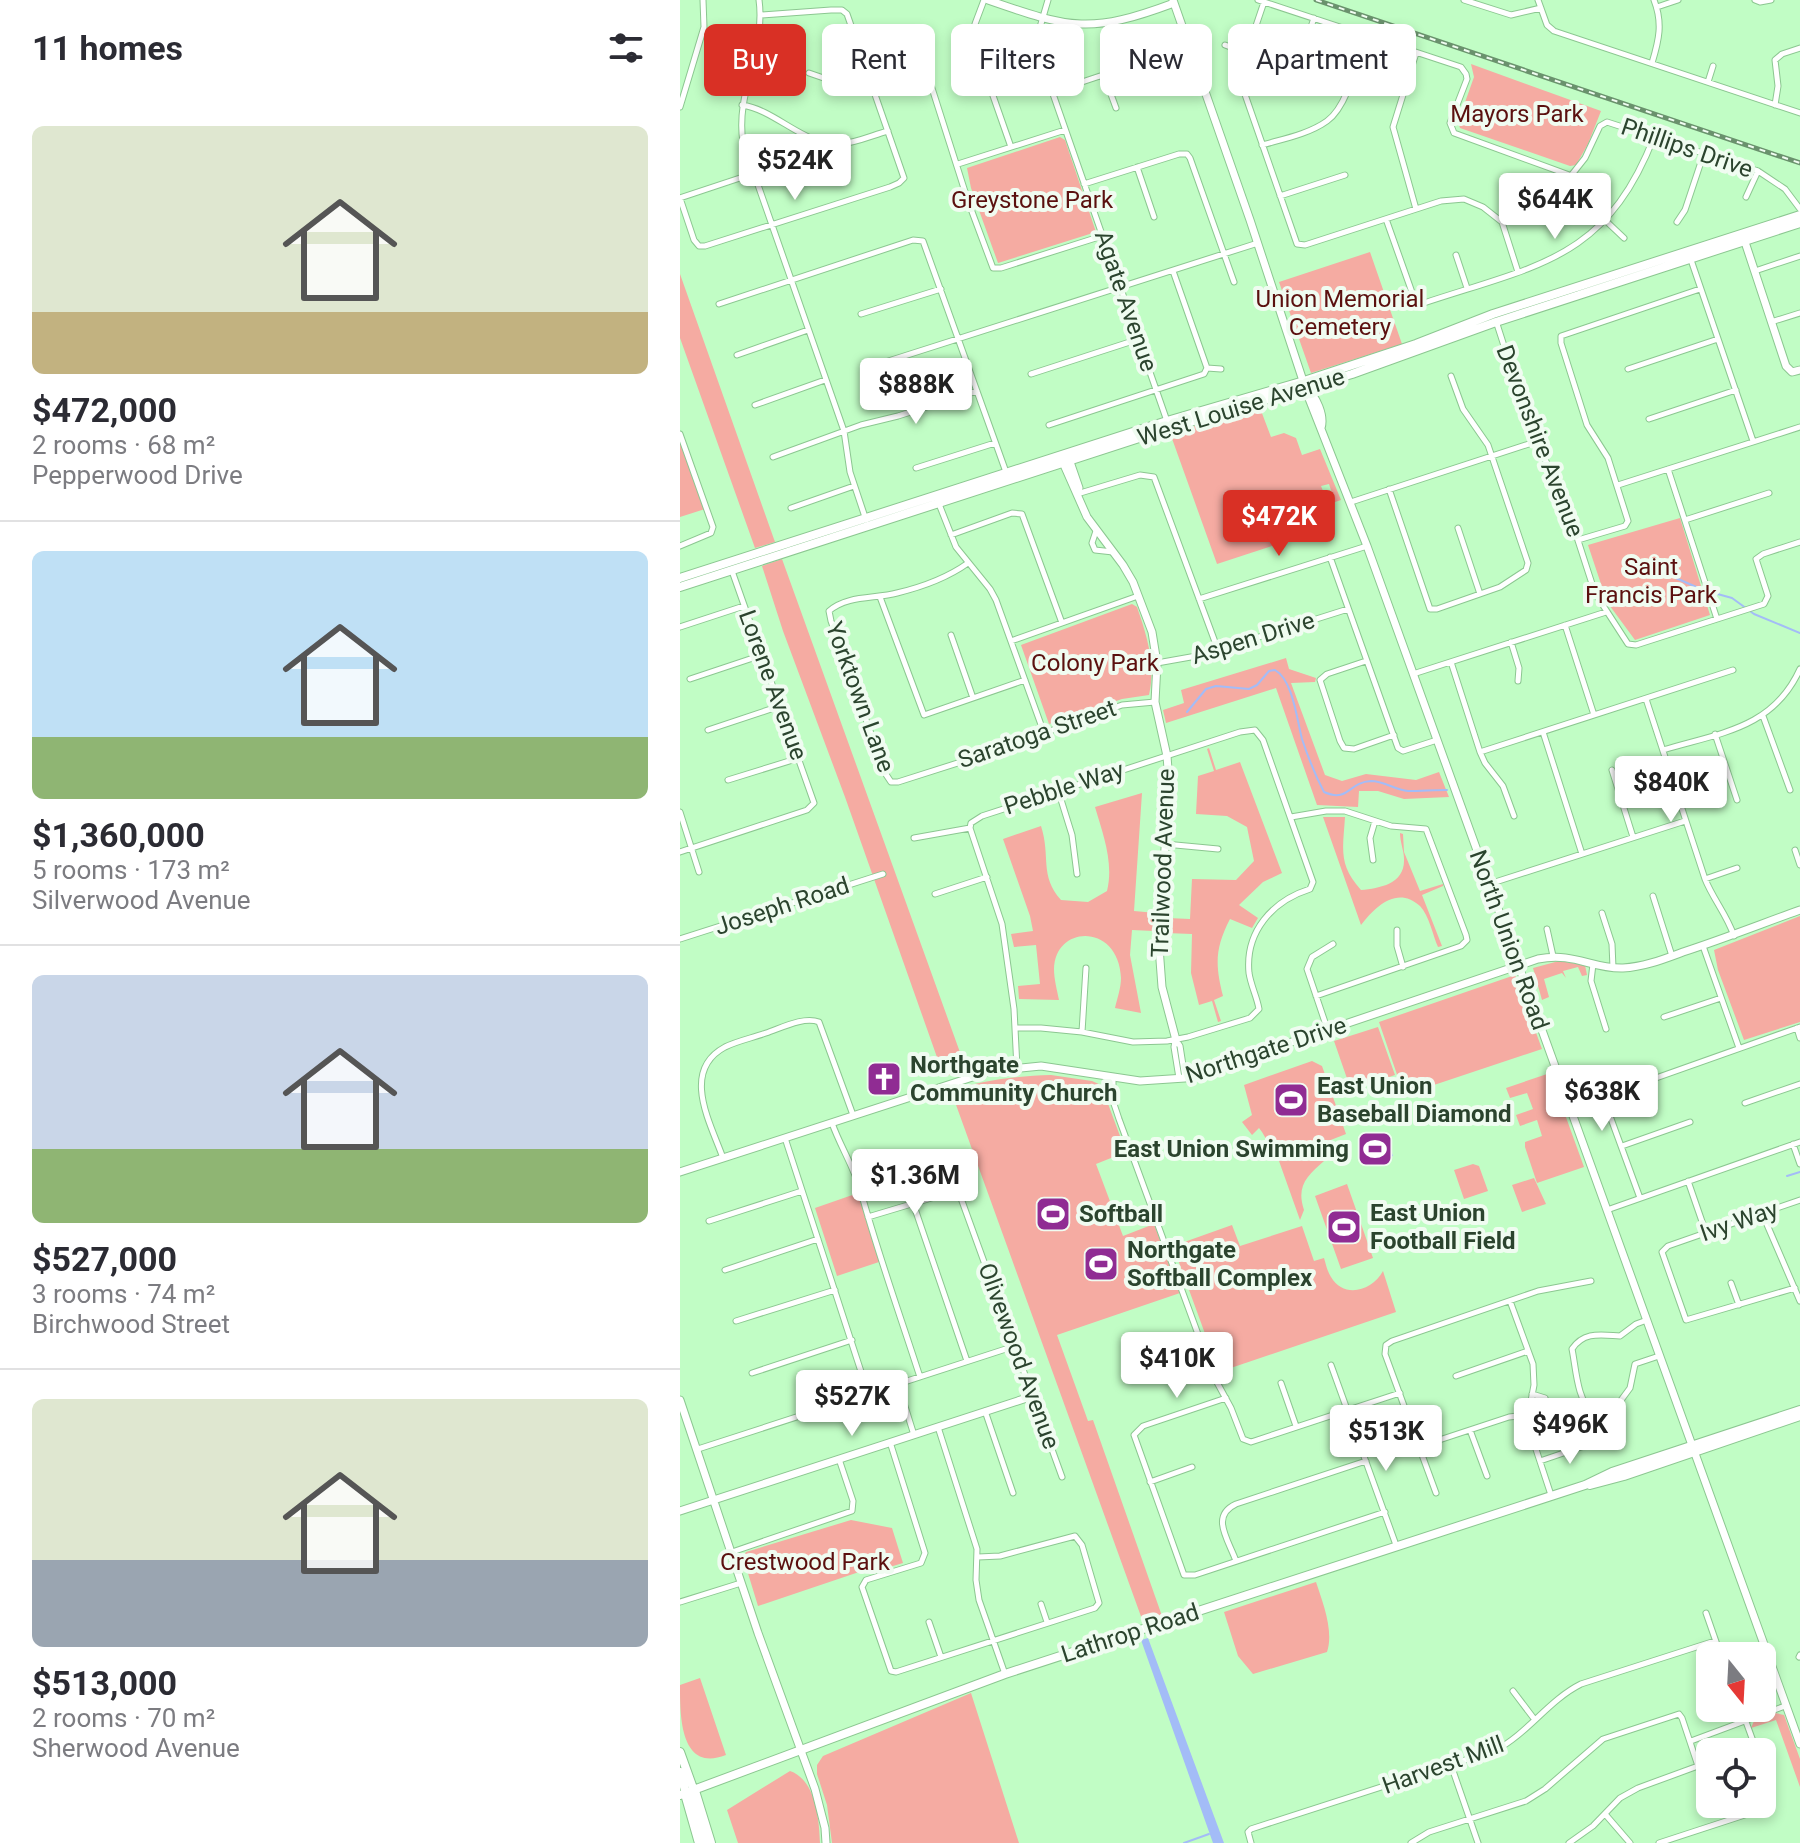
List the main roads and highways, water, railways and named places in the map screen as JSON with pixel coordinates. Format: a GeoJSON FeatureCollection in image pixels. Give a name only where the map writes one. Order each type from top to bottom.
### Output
{"type":"FeatureCollection","features":[{"type":"Feature","properties":{"kind":"highway"},"geometry":{"type":"LineString","coordinates":[[687,1793],[700,1843]]}},
{"type":"Feature","properties":{"kind":"highway"},"geometry":{"type":"LineString","coordinates":[[687,1793],[710,1843]]}},
{"type":"Feature","properties":{"kind":"main road","name":"West Louise Avenue"},"geometry":{"type":"LineString","coordinates":[[680,587],[938,498],[1305,385],[1416,344],[1744,237],[1800,215]]}},
{"type":"Feature","properties":{"kind":"main road","name":"West Louise Avenue"},"geometry":{"type":"LineString","coordinates":[[1744,237],[1800,223]]}},
{"type":"Feature","properties":{"kind":"main road","name":"West Louise Avenue"},"geometry":{"type":"LineString","coordinates":[[1065,458],[1167,421],[1305,385]]}},
{"type":"Feature","properties":{"kind":"main road","name":"West Louise Avenue"},"geometry":{"type":"LineString","coordinates":[[680,578],[867,522]]}},
{"type":"Feature","properties":{"kind":"main road","name":"Lathrop Road"},"geometry":{"type":"LineString","coordinates":[[1693,1449],[1800,1410]]}},
{"type":"Feature","properties":{"kind":"main road","name":"Lathrop Road"},"geometry":{"type":"LineString","coordinates":[[687,1793],[1005,1674],[1585,1485],[1612,1472],[1800,1416]]}},
{"type":"Feature","properties":{"kind":"main road"},"geometry":{"type":"LineString","coordinates":[[680,1752],[687,1793]]}},
{"type":"Feature","properties":{"kind":"main road"},"geometry":{"type":"LineString","coordinates":[[680,1772],[687,1793]]}},
{"type":"Feature","properties":{"kind":"water","name":"East Union Swimming"},"geometry":{"type":"Polygon","coordinates":[[[1385,1132],[1393,1156],[1366,1165],[1358,1141],[1385,1132]]]}},
{"type":"Feature","properties":{"kind":"water"},"geometry":{"type":"Polygon","coordinates":[[[1148,1638],[1224,1843],[1213,1843],[1141,1640],[1148,1638]]]}},
{"type":"Feature","properties":{"kind":"waterway"},"geometry":{"type":"LineString","coordinates":[[1642,563],[1703,590],[1732,598],[1754,614],[1800,633]]}},
{"type":"Feature","properties":{"kind":"waterway"},"geometry":{"type":"LineString","coordinates":[[1187,712],[1206,689],[1216,686],[1249,689],[1269,671],[1275,670],[1290,691],[1302,739],[1324,792],[1344,794],[1363,782],[1371,781],[1408,791],[1447,790]]}},
{"type":"Feature","properties":{"kind":"waterway"},"geometry":{"type":"LineString","coordinates":[[1787,1176],[1800,1172]]}},
{"type":"Feature","properties":{"kind":"waterway"},"geometry":{"type":"LineString","coordinates":[[1184,1843],[1209,1834]]}},
{"type":"Feature","properties":{"kind":"railway"},"geometry":{"type":"LineString","coordinates":[[1316,0],[1800,163]]}},
{"type":"Feature","properties":{"kind":"place","name":"Northgate Community Church"},"geometry":{"type":"Point","coordinates":[884,1079]}},
{"type":"Feature","properties":{"kind":"place","name":"East Union Baseball Diamond"},"geometry":{"type":"Point","coordinates":[1291,1100]}},
{"type":"Feature","properties":{"kind":"place","name":"East Union Swimming"},"geometry":{"type":"Point","coordinates":[1375,1149]}},
{"type":"Feature","properties":{"kind":"place","name":"Softball"},"geometry":{"type":"Point","coordinates":[1053,1214]}},
{"type":"Feature","properties":{"kind":"place","name":"East Union Football Field"},"geometry":{"type":"Point","coordinates":[1344,1227]}},
{"type":"Feature","properties":{"kind":"place","name":"Northgate Softball Complex"},"geometry":{"type":"Point","coordinates":[1101,1264]}},
{"type":"Feature","properties":{"kind":"park label","name":"Mayors Park"},"geometry":{"type":"Point","coordinates":[1517,114]}},
{"type":"Feature","properties":{"kind":"park label","name":"Greystone Park"},"geometry":{"type":"Point","coordinates":[1032,200]}},
{"type":"Feature","properties":{"kind":"park label","name":"Union Memorial Cemetery"},"geometry":{"type":"Point","coordinates":[1340,313]}},
{"type":"Feature","properties":{"kind":"park label","name":"Saint Francis Park"},"geometry":{"type":"Point","coordinates":[1651,581]}},
{"type":"Feature","properties":{"kind":"park label","name":"Colony Park"},"geometry":{"type":"Point","coordinates":[1095,663]}},
{"type":"Feature","properties":{"kind":"park label","name":"Crestwood Park"},"geometry":{"type":"Point","coordinates":[805,1562]}}]}
